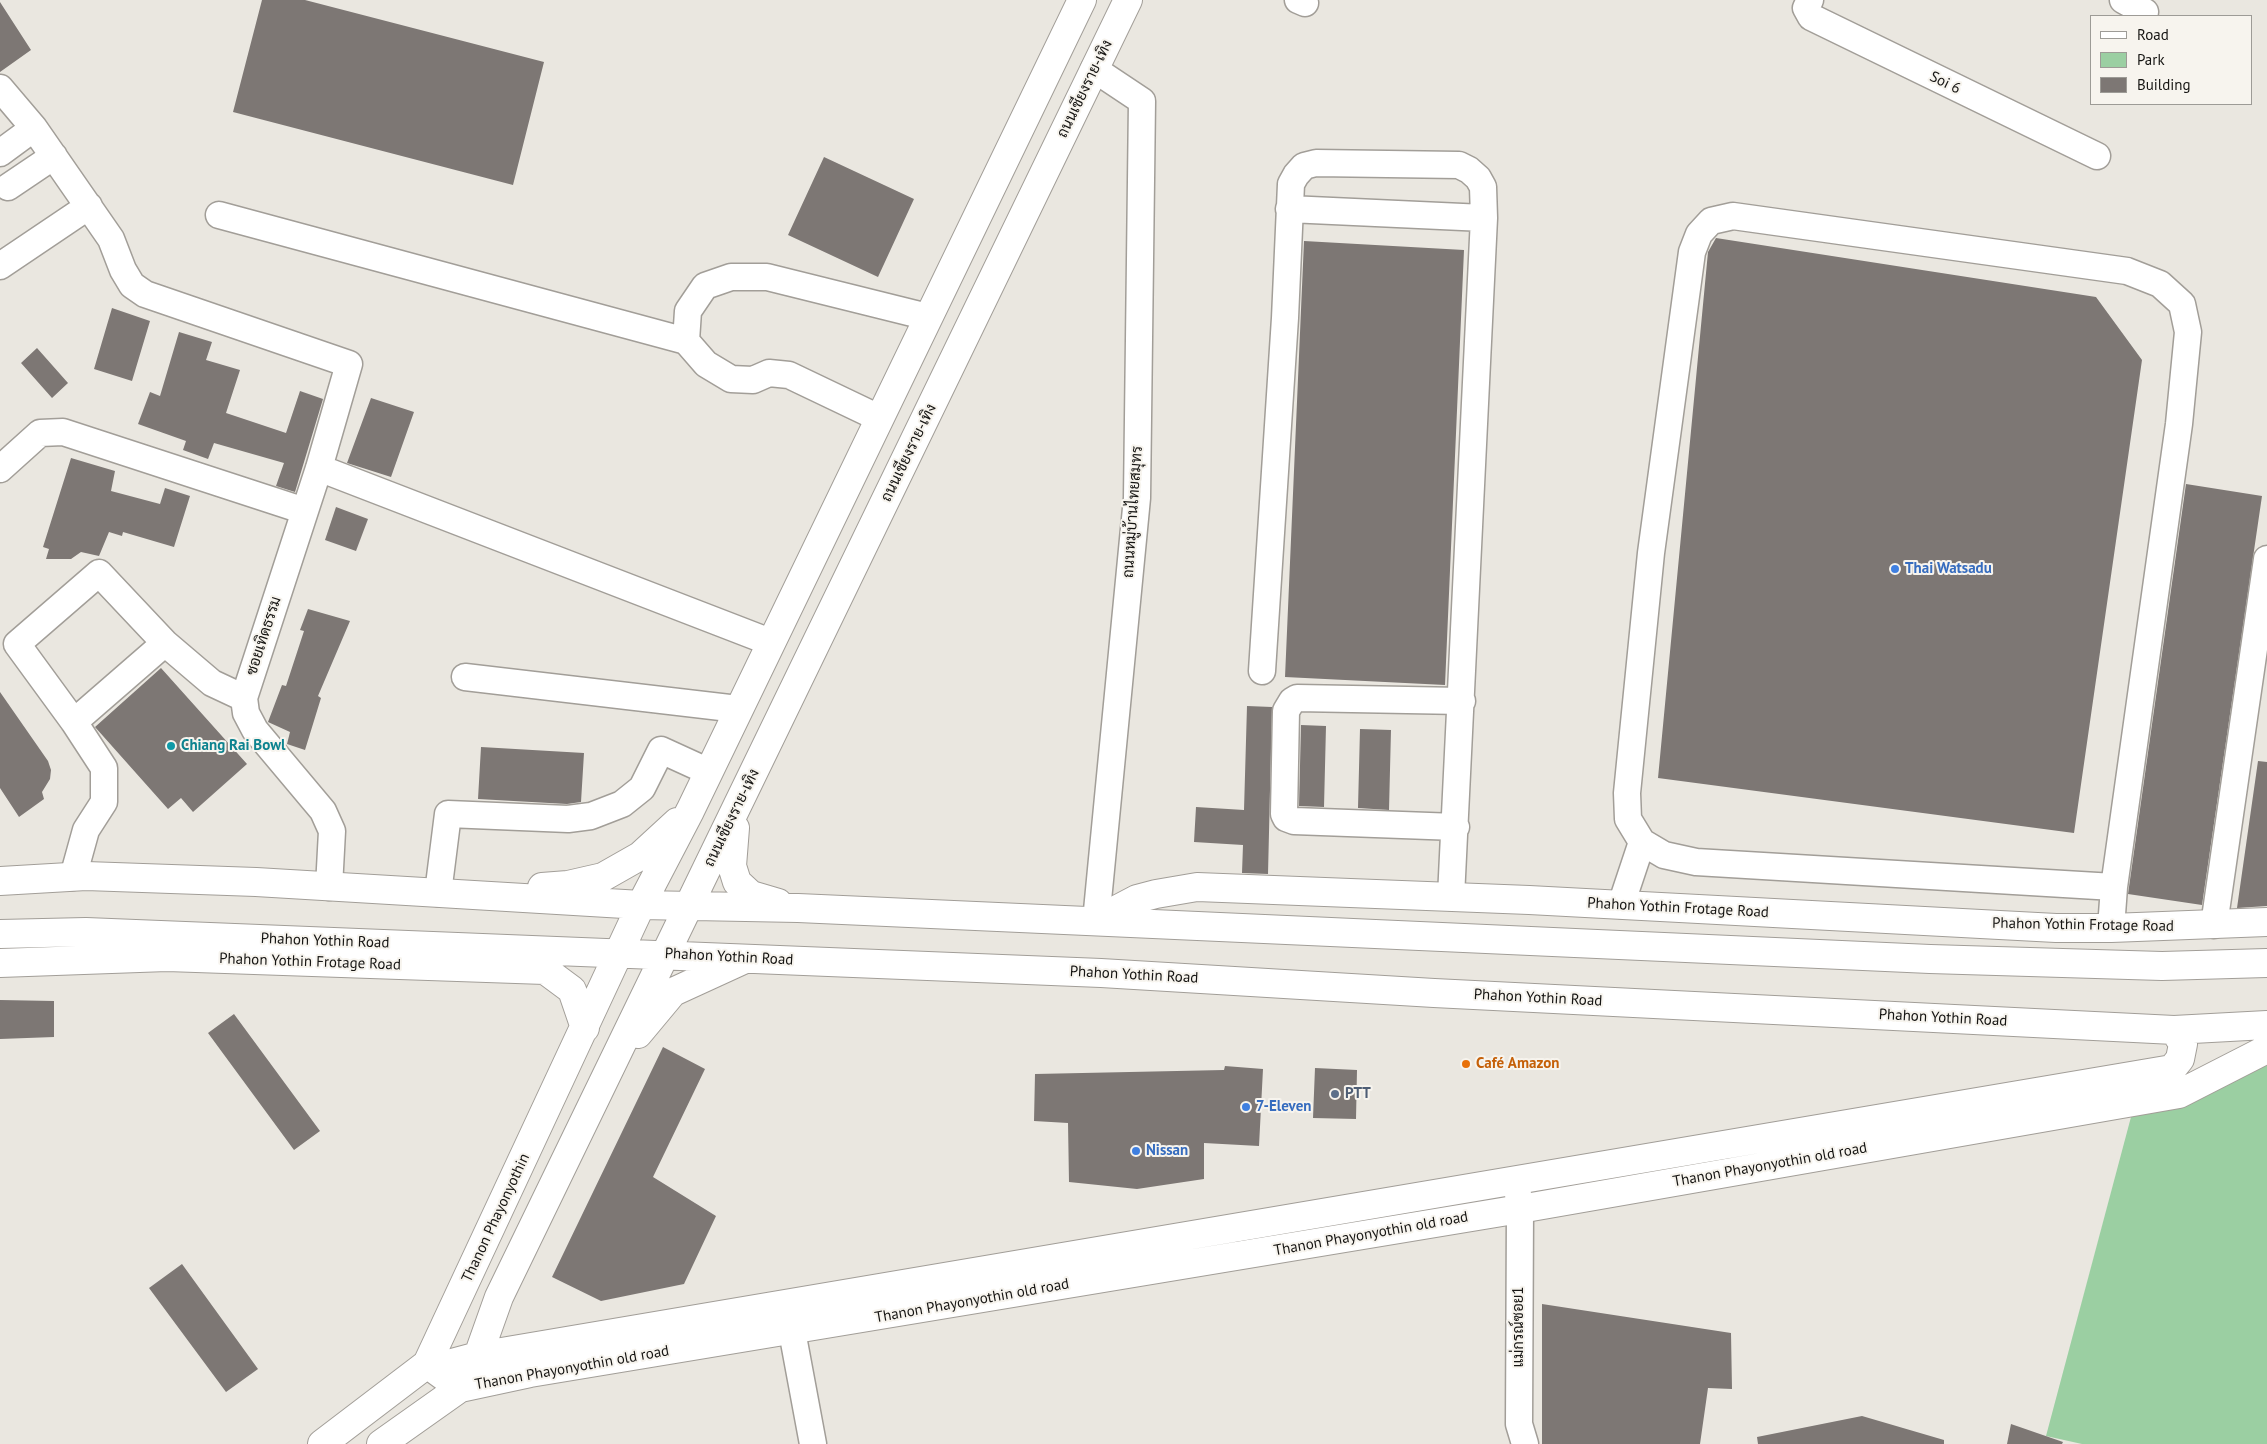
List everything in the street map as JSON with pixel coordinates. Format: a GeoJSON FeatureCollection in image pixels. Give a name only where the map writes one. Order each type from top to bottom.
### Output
{"type":"FeatureCollection","features":[{"type":"Feature","properties":{"kind":"main road","name":"Thanon Phayonyothin"},"geometry":{"type":"LineString","coordinates":[[322,1444],[427,1364],[621,952],[641,905],[690,811],[707,771],[1082,0]]}},
{"type":"Feature","properties":{"kind":"main road","name":"ถนนเชียงราย-เทิง"},"geometry":{"type":"LineString","coordinates":[[665,954],[690,907],[1128,0]]}},
{"type":"Feature","properties":{"kind":"main road"},"geometry":{"type":"LineString","coordinates":[[739,804],[732,842],[732,866],[737,882],[751,895],[798,908]]}},
{"type":"Feature","properties":{"kind":"main road"},"geometry":{"type":"LineString","coordinates":[[473,895],[568,885],[603,877],[640,856],[690,811]]}},
{"type":"Feature","properties":{"kind":"main road"},"geometry":{"type":"LineString","coordinates":[[0,882],[73,876],[256,882],[641,905],[798,908],[1930,959],[2162,966],[2267,963]]}},
{"type":"Feature","properties":{"kind":"main road","name":"Phahon Yothin Frotage Road"},"geometry":{"type":"LineString","coordinates":[[1096,921],[1137,899],[1197,887],[1621,905],[2056,928],[2111,928],[2267,922]]}},
{"type":"Feature","properties":{"kind":"main road"},"geometry":{"type":"LineString","coordinates":[[1930,959],[2056,928]]}},
{"type":"Feature","properties":{"kind":"main road","name":"Phahon Yothin Road"},"geometry":{"type":"LineString","coordinates":[[0,934],[86,932],[1101,972],[1425,992],[2174,1030],[2267,1025]]}},
{"type":"Feature","properties":{"kind":"main road"},"geometry":{"type":"LineString","coordinates":[[167,958],[241,938]]}},
{"type":"Feature","properties":{"kind":"main road"},"geometry":{"type":"LineString","coordinates":[[381,1444],[460,1388],[478,1356],[499,1297],[665,954]]}},
{"type":"Feature","properties":{"kind":"main road"},"geometry":{"type":"LineString","coordinates":[[609,1070],[672,992],[749,957]]}},
{"type":"Feature","properties":{"kind":"main road","name":"Phahon Yothin Frotage Road"},"geometry":{"type":"LineString","coordinates":[[0,963],[167,958],[545,970],[572,990],[585,1028]]}},
{"type":"Feature","properties":{"kind":"main road","name":"Thanon Phayonyothin old road"},"geometry":{"type":"LineString","coordinates":[[427,1364],[452,1362],[478,1356],[2172,1069],[2180,1059],[2183,1044],[2174,1030]]}},
{"type":"Feature","properties":{"kind":"main road","name":"Thanon Phayonyothin old road"},"geometry":{"type":"LineString","coordinates":[[427,1364],[460,1388],[530,1373],[1520,1209],[2179,1094],[2267,1050]]}},
{"type":"Feature","properties":{"kind":"main road"},"geometry":{"type":"LineString","coordinates":[[499,1297],[503,1337],[539,1347]]}},
{"type":"Feature","properties":{"kind":"street","name":"Soi 6"},"geometry":{"type":"LineString","coordinates":[[1810,0],[1806,8],[1811,17],[2096,156]]}},
{"type":"Feature","properties":{"kind":"street","name":"ถนนหมู่บ้านไทยสมุทร"},"geometry":{"type":"LineString","coordinates":[[1094,69],[1142,101],[1137,498],[1096,921]]}},
{"type":"Feature","properties":{"kind":"street"},"geometry":{"type":"LineString","coordinates":[[0,88],[34,128],[88,206],[0,266]]}},
{"type":"Feature","properties":{"kind":"street"},"geometry":{"type":"LineString","coordinates":[[0,153],[34,128]]}},
{"type":"Feature","properties":{"kind":"street"},"geometry":{"type":"LineString","coordinates":[[8,187],[54,156]]}},
{"type":"Feature","properties":{"kind":"street"},"geometry":{"type":"LineString","coordinates":[[1262,670],[1285,318],[1291,184],[1304,166],[1316,163],[1459,165],[1470,170],[1483,187],[1484,218],[1456,827],[1451,897]]}},
{"type":"Feature","properties":{"kind":"street","name":"ซอยเทิดธรรม"},"geometry":{"type":"LineString","coordinates":[[88,206],[114,244],[123,270],[132,285],[145,294],[349,364],[319,468],[244,698]]}},
{"type":"Feature","properties":{"kind":"street"},"geometry":{"type":"LineString","coordinates":[[1289,209],[1484,218]]}},
{"type":"Feature","properties":{"kind":"street"},"geometry":{"type":"LineString","coordinates":[[219,215],[686,341],[706,364],[730,379],[754,380],[770,373],[789,375],[879,418]]}},
{"type":"Feature","properties":{"kind":"street"},"geometry":{"type":"LineString","coordinates":[[2111,928],[2114,887],[2179,424],[2188,332],[2182,304],[2160,284],[2128,271],[1733,216],[1711,221],[1698,234],[1692,252],[1652,552],[1627,793],[1628,819],[1642,842],[1664,855],[1696,862],[2114,887]]}},
{"type":"Feature","properties":{"kind":"street"},"geometry":{"type":"LineString","coordinates":[[686,341],[688,311],[705,286],[731,277],[767,277],[928,317]]}},
{"type":"Feature","properties":{"kind":"street"},"geometry":{"type":"LineString","coordinates":[[0,469],[40,433],[63,432],[305,511]]}},
{"type":"Feature","properties":{"kind":"street"},"geometry":{"type":"LineString","coordinates":[[319,468],[770,642]]}},
{"type":"Feature","properties":{"kind":"street"},"geometry":{"type":"LineString","coordinates":[[2214,925],[2267,559]]}},
{"type":"Feature","properties":{"kind":"street"},"geometry":{"type":"LineString","coordinates":[[73,876],[86,830],[104,802],[104,768],[74,722],[17,644],[99,573],[165,643],[212,683],[244,698],[246,713],[255,730],[323,811],[329,824],[332,831],[329,887]]}},
{"type":"Feature","properties":{"kind":"street"},"geometry":{"type":"LineString","coordinates":[[74,722],[165,643]]}},
{"type":"Feature","properties":{"kind":"street"},"geometry":{"type":"LineString","coordinates":[[465,677],[738,710]]}},
{"type":"Feature","properties":{"kind":"street"},"geometry":{"type":"LineString","coordinates":[[1456,827],[1294,821],[1286,818],[1284,814],[1286,710],[1292,701],[1297,698],[1462,701]]}},
{"type":"Feature","properties":{"kind":"street"},"geometry":{"type":"LineString","coordinates":[[438,893],[448,814],[568,818],[591,816],[622,804],[642,788],[661,750],[707,771]]}},
{"type":"Feature","properties":{"kind":"street"},"geometry":{"type":"LineString","coordinates":[[1621,905],[1642,842]]}},
{"type":"Feature","properties":{"kind":"street","name":"แม่กรณ์ซอย1"},"geometry":{"type":"LineString","coordinates":[[1517,1181],[1520,1209],[1519,1424],[1526,1444]]}},
{"type":"Feature","properties":{"kind":"street"},"geometry":{"type":"LineString","coordinates":[[792,1331],[813,1444]]}},
{"type":"Feature","properties":{"kind":"green space"},"geometry":{"type":"Polygon","coordinates":[[[2267,1049],[2267,1444],[2082,1444],[2046,1436],[2135,1102],[2267,1049]]]}},
{"type":"Feature","properties":{"kind":"building"},"geometry":{"type":"Polygon","coordinates":[[[262,0],[305,0],[544,62],[513,185],[233,112],[262,0]]]}},
{"type":"Feature","properties":{"kind":"building"},"geometry":{"type":"Polygon","coordinates":[[[0,2],[31,50],[0,72],[0,2]]]}},
{"type":"Feature","properties":{"kind":"building"},"geometry":{"type":"Polygon","coordinates":[[[824,157],[914,199],[878,277],[788,235],[824,157]]]}},
{"type":"Feature","properties":{"kind":"building","name":"Thai Watsadu"},"geometry":{"type":"Polygon","coordinates":[[[1716,238],[2096,297],[2142,360],[2074,833],[1658,778],[1708,252],[1716,238]]]}},
{"type":"Feature","properties":{"kind":"building"},"geometry":{"type":"Polygon","coordinates":[[[1304,241],[1464,250],[1445,685],[1285,677],[1304,241]]]}},
{"type":"Feature","properties":{"kind":"building"},"geometry":{"type":"Polygon","coordinates":[[[112,308],[150,321],[132,381],[94,369],[112,308]]]}},
{"type":"Feature","properties":{"kind":"building"},"geometry":{"type":"Polygon","coordinates":[[[179,332],[212,342],[206,360],[240,370],[226,413],[286,433],[300,391],[323,399],[295,492],[276,486],[284,463],[214,443],[208,459],[183,450],[186,441],[138,424],[150,392],[160,396],[179,332]]]}},
{"type":"Feature","properties":{"kind":"building"},"geometry":{"type":"Polygon","coordinates":[[[37,348],[68,383],[52,398],[21,363],[37,348]]]}},
{"type":"Feature","properties":{"kind":"building"},"geometry":{"type":"Polygon","coordinates":[[[371,398],[414,412],[391,477],[347,463],[371,398]]]}},
{"type":"Feature","properties":{"kind":"building"},"geometry":{"type":"Polygon","coordinates":[[[71,458],[115,471],[111,491],[160,504],[165,488],[190,496],[174,547],[123,532],[122,536],[109,532],[99,556],[81,552],[71,559],[46,559],[49,549],[43,547],[71,458]]]}},
{"type":"Feature","properties":{"kind":"building"},"geometry":{"type":"Polygon","coordinates":[[[2186,484],[2262,496],[2202,905],[2128,894],[2186,484]]]}},
{"type":"Feature","properties":{"kind":"building"},"geometry":{"type":"Polygon","coordinates":[[[336,507],[368,519],[356,551],[325,540],[336,507]]]}},
{"type":"Feature","properties":{"kind":"building"},"geometry":{"type":"Polygon","coordinates":[[[308,609],[350,621],[318,696],[321,698],[305,750],[287,744],[290,732],[268,722],[282,685],[286,686],[304,631],[300,630],[308,609]]]}},
{"type":"Feature","properties":{"kind":"building","name":"Chiang Rai Bowl"},"geometry":{"type":"Polygon","coordinates":[[[161,668],[247,764],[193,812],[181,798],[168,809],[95,727],[161,668]]]}},
{"type":"Feature","properties":{"kind":"building"},"geometry":{"type":"Polygon","coordinates":[[[0,692],[48,761],[51,770],[50,779],[42,792],[44,799],[19,817],[0,788],[0,692]]]}},
{"type":"Feature","properties":{"kind":"building"},"geometry":{"type":"Polygon","coordinates":[[[1247,706],[1272,707],[1268,874],[1242,873],[1243,845],[1194,842],[1196,807],[1244,810],[1247,706]]]}},
{"type":"Feature","properties":{"kind":"building"},"geometry":{"type":"Polygon","coordinates":[[[1301,725],[1326,726],[1324,807],[1299,806],[1301,725]]]}},
{"type":"Feature","properties":{"kind":"building"},"geometry":{"type":"Polygon","coordinates":[[[1360,729],[1391,730],[1389,810],[1358,808],[1360,729]]]}},
{"type":"Feature","properties":{"kind":"building"},"geometry":{"type":"Polygon","coordinates":[[[481,747],[584,753],[581,802],[567,804],[478,799],[481,747]]]}},
{"type":"Feature","properties":{"kind":"building"},"geometry":{"type":"Polygon","coordinates":[[[2258,761],[2267,762],[2267,906],[2237,908],[2258,761]]]}},
{"type":"Feature","properties":{"kind":"building"},"geometry":{"type":"Polygon","coordinates":[[[0,1000],[54,1001],[54,1037],[0,1039],[0,1000]]]}},
{"type":"Feature","properties":{"kind":"building"},"geometry":{"type":"Polygon","coordinates":[[[234,1014],[320,1131],[294,1150],[208,1033],[234,1014]]]}},
{"type":"Feature","properties":{"kind":"building"},"geometry":{"type":"Polygon","coordinates":[[[663,1047],[705,1069],[653,1177],[716,1216],[684,1284],[601,1301],[552,1277],[663,1047]]]}},
{"type":"Feature","properties":{"kind":"building","name":"Nissan"},"geometry":{"type":"Polygon","coordinates":[[[1225,1066],[1263,1069],[1259,1146],[1204,1143],[1204,1179],[1137,1189],[1069,1182],[1068,1123],[1034,1121],[1035,1074],[1224,1070],[1225,1066]]]}},
{"type":"Feature","properties":{"kind":"building","name":"PTT"},"geometry":{"type":"Polygon","coordinates":[[[1315,1068],[1357,1070],[1356,1119],[1313,1118],[1315,1068]]]}},
{"type":"Feature","properties":{"kind":"building"},"geometry":{"type":"Polygon","coordinates":[[[182,1264],[258,1369],[226,1392],[149,1288],[182,1264]]]}},
{"type":"Feature","properties":{"kind":"building"},"geometry":{"type":"Polygon","coordinates":[[[1542,1304],[1731,1333],[1732,1389],[1708,1388],[1700,1444],[1542,1444],[1542,1304]]]}},
{"type":"Feature","properties":{"kind":"building"},"geometry":{"type":"Polygon","coordinates":[[[1862,1416],[1944,1440],[1944,1444],[1758,1444],[1757,1437],[1862,1416]]]}},
{"type":"Feature","properties":{"kind":"building"},"geometry":{"type":"Polygon","coordinates":[[[2011,1424],[2063,1442],[2062,1444],[2007,1444],[2011,1424]]]}},
{"type":"Feature","properties":{"kind":"place","name":"Thai Watsadu"},"geometry":{"type":"Point","coordinates":[1895,569]}},
{"type":"Feature","properties":{"kind":"place","name":"Chiang Rai Bowl"},"geometry":{"type":"Point","coordinates":[171,746]}},
{"type":"Feature","properties":{"kind":"place","name":"Café Amazon"},"geometry":{"type":"Point","coordinates":[1466,1064]}},
{"type":"Feature","properties":{"kind":"place","name":"PTT"},"geometry":{"type":"Point","coordinates":[1335,1094]}},
{"type":"Feature","properties":{"kind":"place","name":"7-Eleven"},"geometry":{"type":"Point","coordinates":[1246,1107]}},
{"type":"Feature","properties":{"kind":"place","name":"Nissan"},"geometry":{"type":"Point","coordinates":[1136,1151]}}]}
